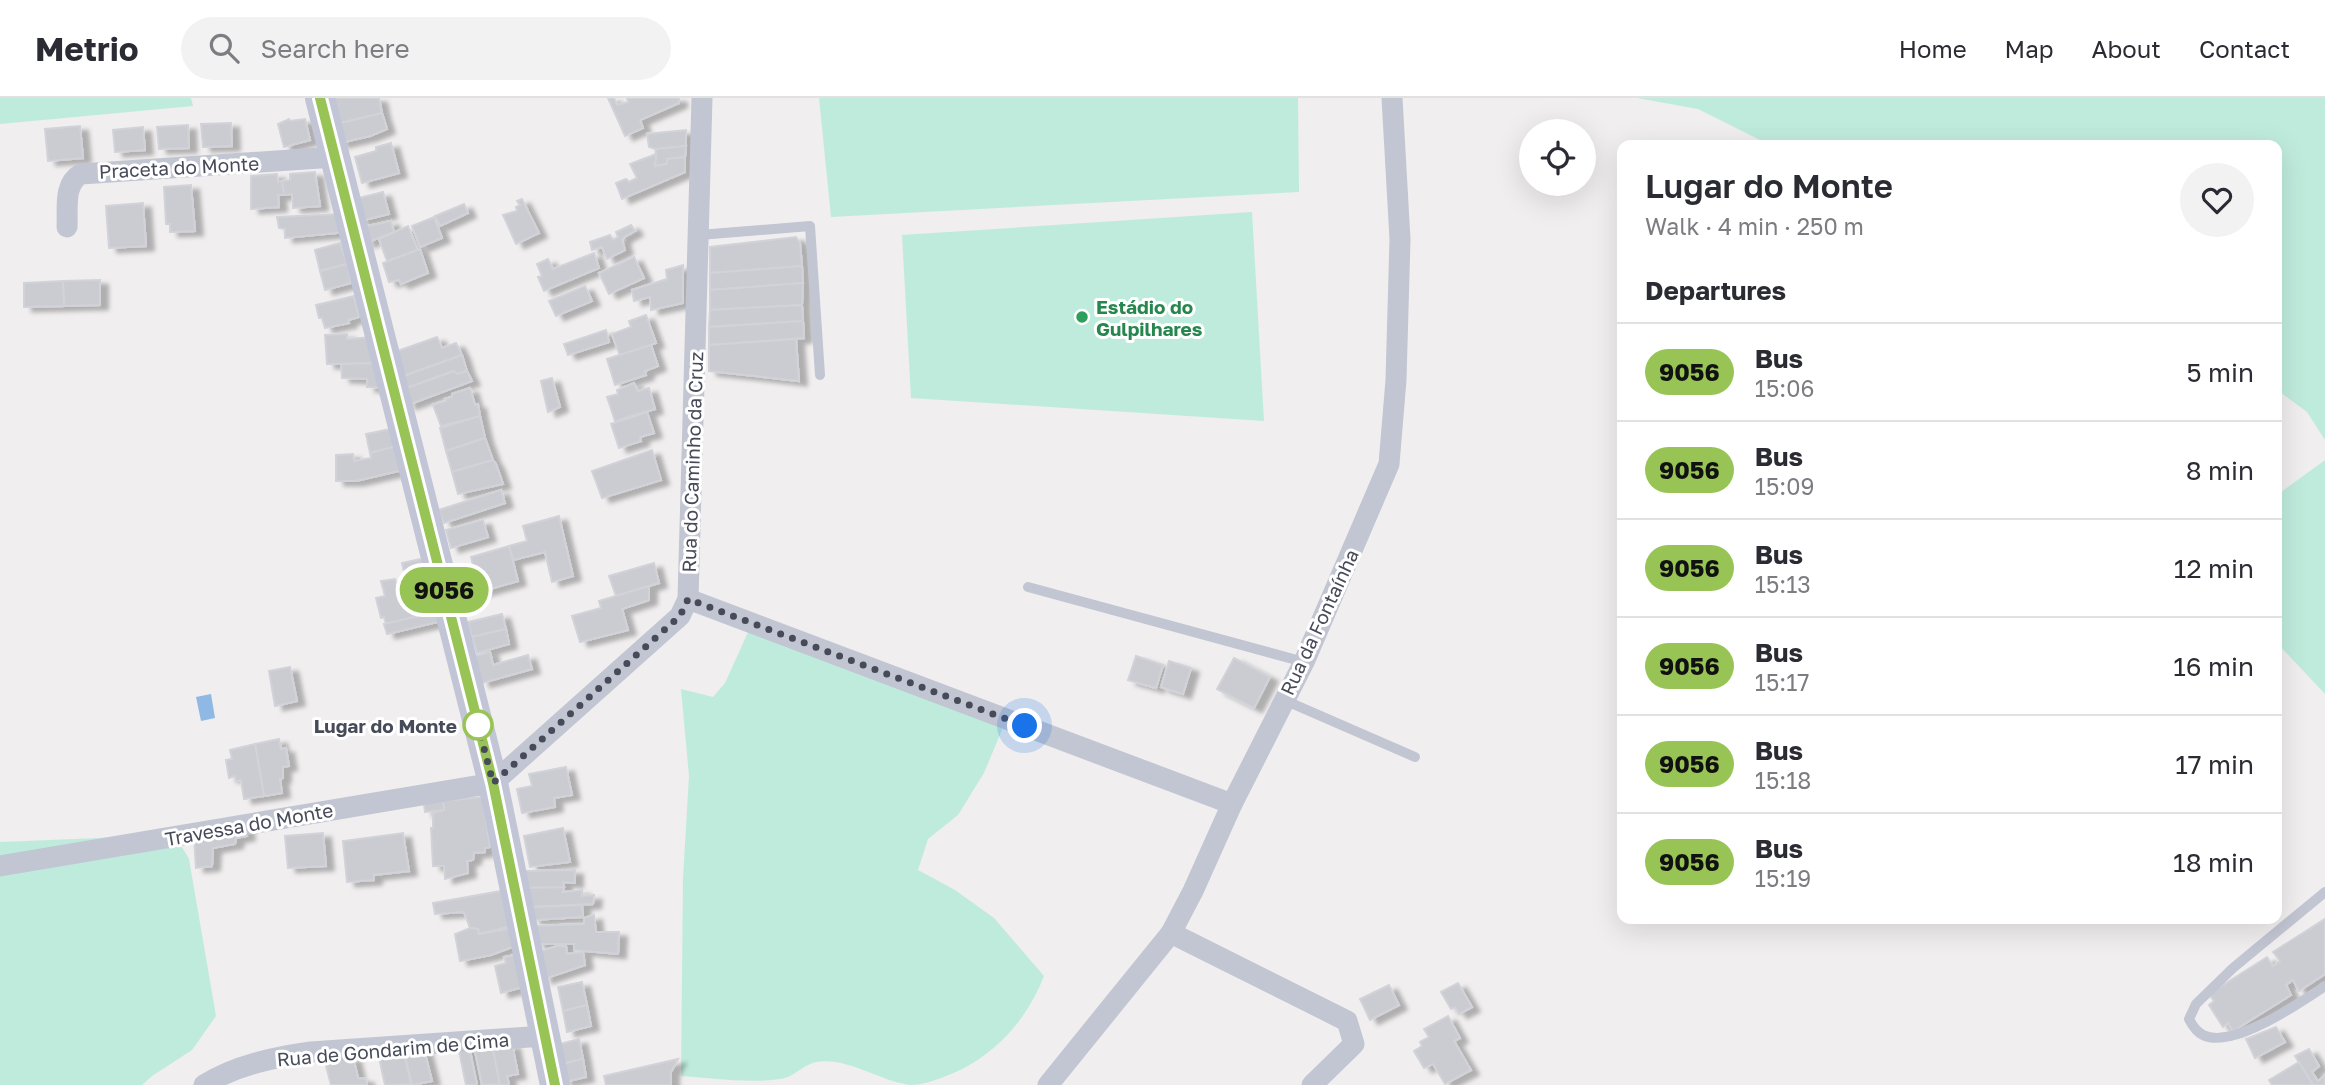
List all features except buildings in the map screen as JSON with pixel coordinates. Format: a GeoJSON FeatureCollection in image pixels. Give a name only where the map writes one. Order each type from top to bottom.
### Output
{"type":"FeatureCollection","features":[{"type":"Feature","properties":{"kind":"street"},"geometry":{"type":"LineString","coordinates":[[320,98],[493,783],[555,1085]]}},
{"type":"Feature","properties":{"kind":"street","name":"Rua do Caminho da Cruz"},"geometry":{"type":"LineString","coordinates":[[493,783],[680,616],[688,599],[702,98]]}},
{"type":"Feature","properties":{"kind":"street","name":"Rua da Fontaínha"},"geometry":{"type":"LineString","coordinates":[[1048,1085],[1171,933],[1194,891],[1232,804],[1304,662],[1389,464],[1396,380],[1400,239],[1392,98]]}},
{"type":"Feature","properties":{"kind":"street","name":"Praceta do Monte"},"geometry":{"type":"LineString","coordinates":[[67,227],[69,189],[75,177],[81,174],[335,158]]}},
{"type":"Feature","properties":{"kind":"street"},"geometry":{"type":"LineString","coordinates":[[688,599],[1232,804]]}},
{"type":"Feature","properties":{"kind":"street","name":"Travessa do Monte"},"geometry":{"type":"LineString","coordinates":[[2,868],[493,783]]}},
{"type":"Feature","properties":{"kind":"street"},"geometry":{"type":"LineString","coordinates":[[1171,933],[1347,1021],[1354,1044],[1312,1085]]}},
{"type":"Feature","properties":{"kind":"street","name":"Rua de Gondarim de Cima"},"geometry":{"type":"LineString","coordinates":[[204,1085],[241,1068],[278,1057],[311,1052],[544,1036]]}},
{"type":"Feature","properties":{"kind":"lane"},"geometry":{"type":"LineString","coordinates":[[699,235],[810,226],[820,375]]}},
{"type":"Feature","properties":{"kind":"lane"},"geometry":{"type":"LineString","coordinates":[[1028,587],[1304,662]]}},
{"type":"Feature","properties":{"kind":"lane"},"geometry":{"type":"LineString","coordinates":[[1283,700],[1415,757]]}},
{"type":"Feature","properties":{"kind":"lane"},"geometry":{"type":"LineString","coordinates":[[2325,892],[2233,968],[2196,1004],[2189,1019],[2201,1035],[2214,1038],[2242,1032],[2280,1016],[2325,986]]}},
{"type":"Feature","properties":{"kind":"green space"},"geometry":{"type":"Polygon","coordinates":[[[0,98],[191,98],[193,106],[0,124],[0,98]]]}},
{"type":"Feature","properties":{"kind":"green space"},"geometry":{"type":"Polygon","coordinates":[[[819,98],[1298,98],[1299,192],[831,217],[819,98]]]}},
{"type":"Feature","properties":{"kind":"green space"},"geometry":{"type":"Polygon","coordinates":[[[1637,98],[2325,98],[2325,440],[2307,412],[2282,394],[2282,140],[1760,140],[1698,109],[1637,98]]]}},
{"type":"Feature","properties":{"kind":"green space","name":"Estádio do Gulpilhares"},"geometry":{"type":"Polygon","coordinates":[[[1252,212],[1264,421],[911,398],[902,235],[1252,212]]]}},
{"type":"Feature","properties":{"kind":"green space"},"geometry":{"type":"Polygon","coordinates":[[[2325,460],[2325,694],[2282,648],[2282,491],[2325,460]]]}},
{"type":"Feature","properties":{"kind":"green space"},"geometry":{"type":"Polygon","coordinates":[[[749,630],[1004,725],[984,773],[958,815],[928,839],[918,870],[955,890],[994,918],[1044,976],[1027,1010],[1004,1039],[975,1062],[958,1071],[929,1082],[910,1085],[828,1061],[812,1063],[788,1077],[777,1079],[735,1080],[681,1076],[683,878],[689,776],[681,689],[713,697],[725,683],[749,630]]]}},
{"type":"Feature","properties":{"kind":"green space"},"geometry":{"type":"Polygon","coordinates":[[[175,835],[189,859],[216,1016],[192,1050],[142,1085],[0,1085],[0,842],[175,835]]]}},
{"type":"Feature","properties":{"kind":"water"},"geometry":{"type":"Polygon","coordinates":[[[211,694],[215,718],[201,721],[196,697],[211,694]]]}},
{"type":"Feature","properties":{"kind":"bus line","name":"9056"},"geometry":{"type":"LineString","coordinates":[[320,98],[493,783],[555,1085]]}},
{"type":"Feature","properties":{"kind":"place","name":"Estádio do Gulpilhares"},"geometry":{"type":"Point","coordinates":[1082,317]}},
{"type":"Feature","properties":{"kind":"place","name":"Lugar do Monte"},"geometry":{"type":"Point","coordinates":[478,725]}},
{"type":"Feature","properties":{"kind":"route"},"geometry":{"type":"LineString","coordinates":[[478,725],[493,783],[680,616],[688,599],[1025,726]]}}]}
